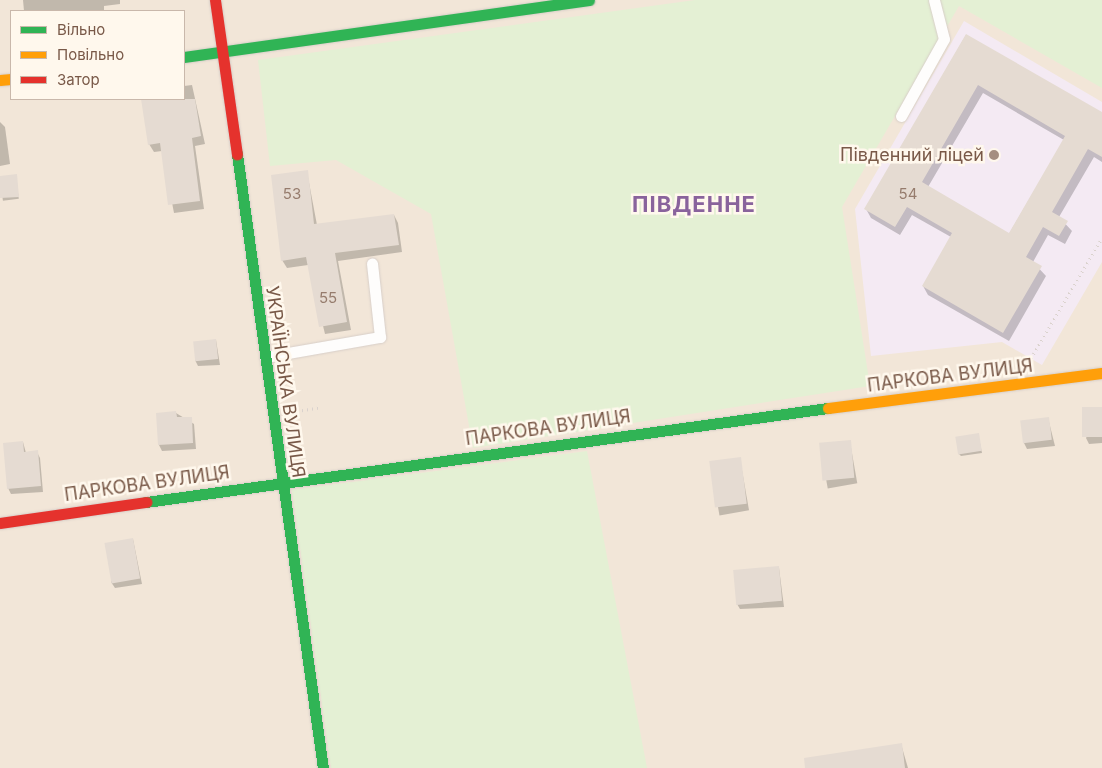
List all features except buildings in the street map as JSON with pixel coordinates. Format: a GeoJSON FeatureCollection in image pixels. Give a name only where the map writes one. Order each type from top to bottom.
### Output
{"type":"FeatureCollection","features":[{"type":"Feature","properties":{"kind":"street","name":"УКРАЇНСЬКА ВУЛИЦЯ"},"geometry":{"type":"LineString","coordinates":[[215,0],[281,482],[323,768]]}},
{"type":"Feature","properties":{"kind":"street"},"geometry":{"type":"LineString","coordinates":[[185,57],[589,0]]}},
{"type":"Feature","properties":{"kind":"street","name":"ПАРКОВА ВУЛИЦЯ"},"geometry":{"type":"LineString","coordinates":[[0,523],[281,482],[1102,373]]}},
{"type":"Feature","properties":{"kind":"lane"},"geometry":{"type":"LineString","coordinates":[[901,116],[944,39],[934,0]]}},
{"type":"Feature","properties":{"kind":"lane"},"geometry":{"type":"LineString","coordinates":[[264,357],[380,337],[372,263]]}},
{"type":"Feature","properties":{"kind":"path"},"geometry":{"type":"LineString","coordinates":[[1029,384],[1031,357],[1102,238]]}},
{"type":"Feature","properties":{"kind":"shaded area"},"geometry":{"type":"Polygon","coordinates":[[[0,0],[1102,0],[1102,768],[0,768],[0,0]]]}},
{"type":"Feature","properties":{"kind":"shaded area","name":"Південний ліцей"},"geometry":{"type":"Polygon","coordinates":[[[964,21],[1102,102],[1102,262],[1042,365],[1002,342],[871,356],[855,209],[964,21]]]}},
{"type":"Feature","properties":{"kind":"green space"},"geometry":{"type":"Polygon","coordinates":[[[695,0],[1102,0],[1102,88],[959,6],[842,207],[870,386],[473,448],[431,214],[336,160],[270,166],[258,60],[695,0]]]}},
{"type":"Feature","properties":{"kind":"green space"},"geometry":{"type":"Polygon","coordinates":[[[587,451],[647,768],[331,768],[292,490],[587,451]]]}},
{"type":"Feature","properties":{"kind":"traffic: fast"},"geometry":{"type":"LineString","coordinates":[[185,57],[589,0]]}},
{"type":"Feature","properties":{"kind":"traffic: fast"},"geometry":{"type":"LineString","coordinates":[[237,154],[323,768]]}},
{"type":"Feature","properties":{"kind":"traffic: fast"},"geometry":{"type":"LineString","coordinates":[[146,502],[828,408]]}},
{"type":"Feature","properties":{"kind":"traffic: slow"},"geometry":{"type":"LineString","coordinates":[[0,80],[10,79]]}},
{"type":"Feature","properties":{"kind":"traffic: slow"},"geometry":{"type":"LineString","coordinates":[[828,408],[1102,373]]}},
{"type":"Feature","properties":{"kind":"traffic: jam"},"geometry":{"type":"LineString","coordinates":[[215,0],[237,154]]}},
{"type":"Feature","properties":{"kind":"traffic: jam"},"geometry":{"type":"LineString","coordinates":[[0,523],[146,502]]}},
{"type":"Feature","properties":{"kind":"place","name":"Південний ліцей"},"geometry":{"type":"Point","coordinates":[994,155]}},
{"type":"Feature","properties":{"kind":"district","name":"ПІВДЕННЕ"},"geometry":{"type":"Point","coordinates":[694,205]}}]}
